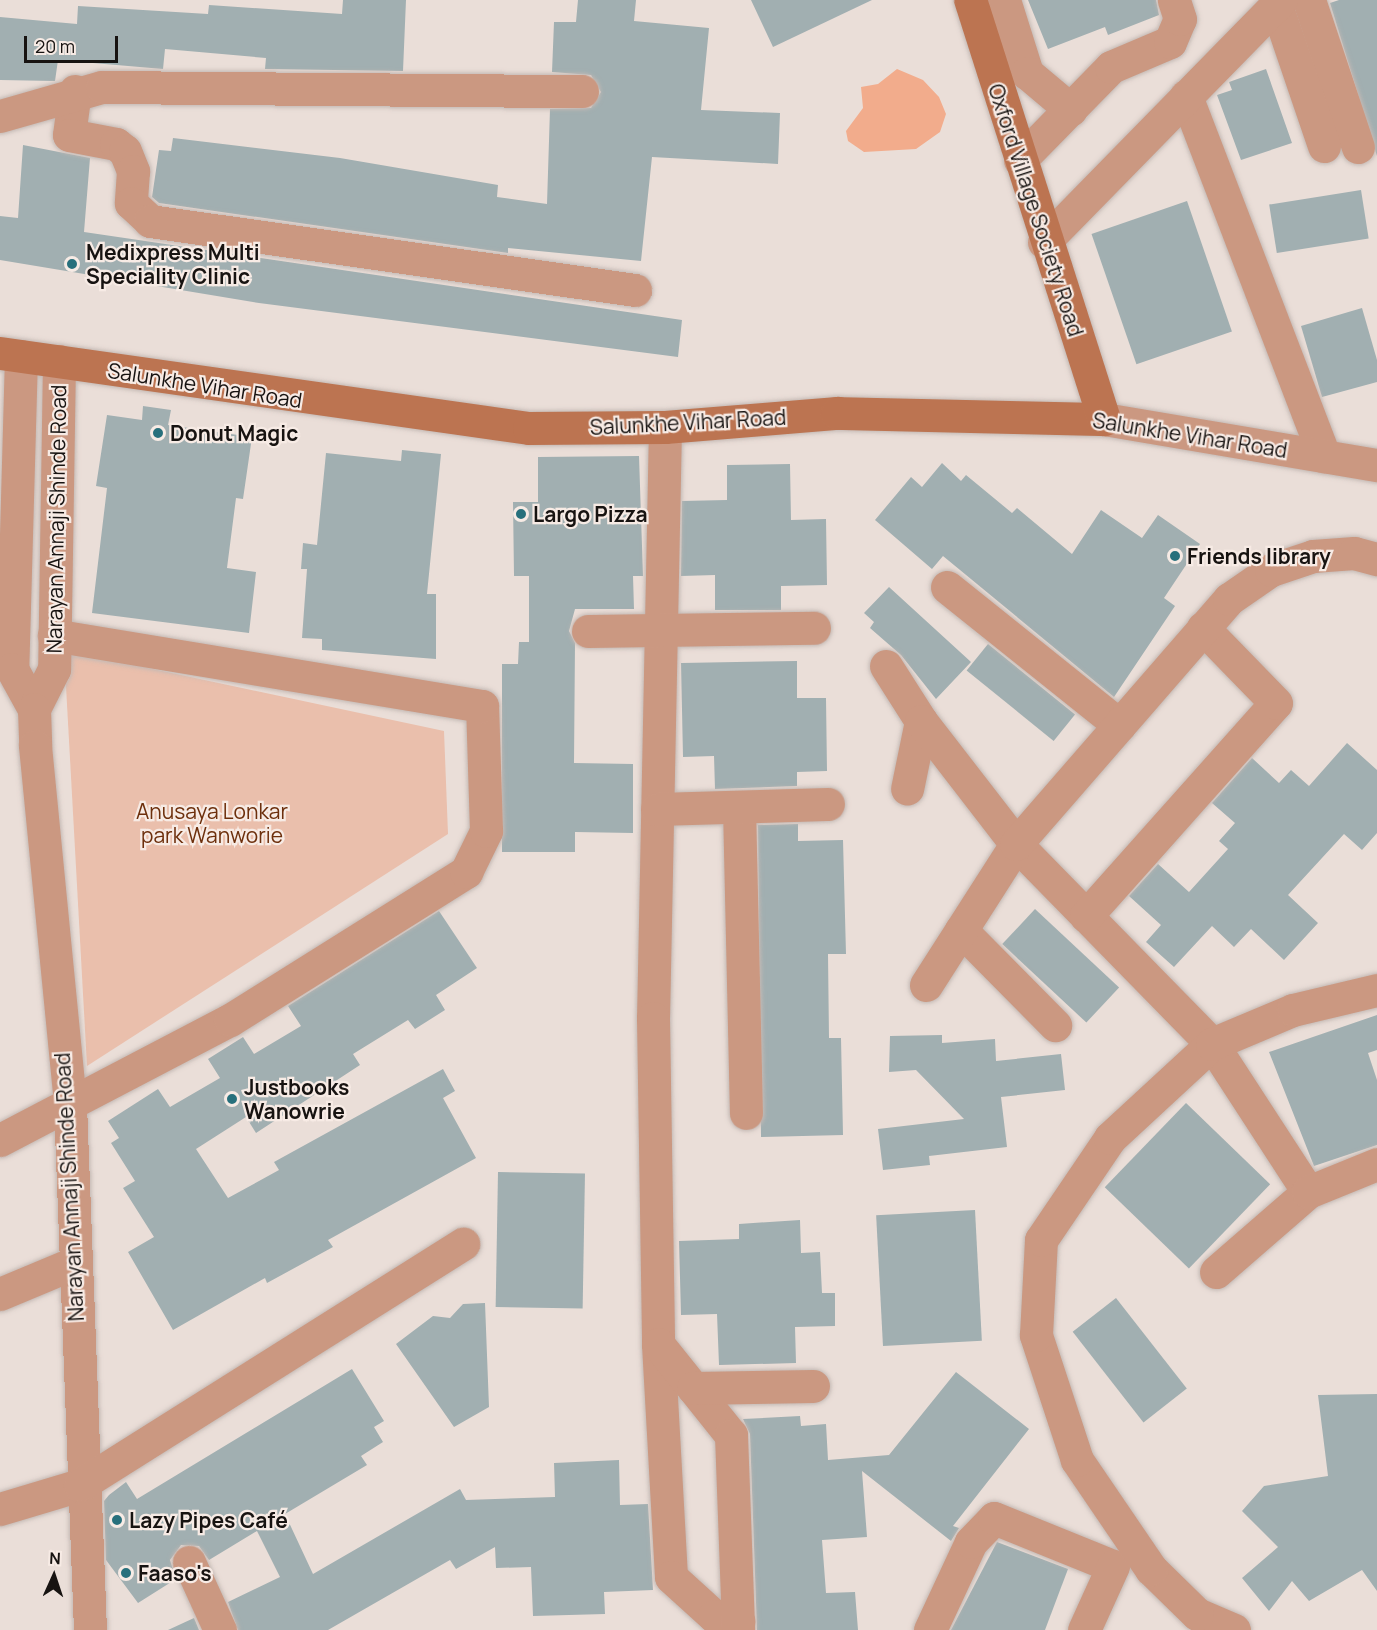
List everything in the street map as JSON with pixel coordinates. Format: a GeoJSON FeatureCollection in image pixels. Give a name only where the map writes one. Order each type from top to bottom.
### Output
{"type":"FeatureCollection","features":[{"type":"Feature","properties":{"kind":"street","name":"Oxford Village Society Road"},"geometry":{"type":"LineString","coordinates":[[970,0],[1044,242],[1104,419]]}},
{"type":"Feature","properties":{"kind":"street"},"geometry":{"type":"LineString","coordinates":[[1004,0],[1027,73],[1066,116]]}},
{"type":"Feature","properties":{"kind":"street"},"geometry":{"type":"LineString","coordinates":[[1020,160],[1066,116],[1111,67],[1170,42],[1180,19],[1174,0]]}},
{"type":"Feature","properties":{"kind":"street"},"geometry":{"type":"LineString","coordinates":[[1309,0],[1358,147]]}},
{"type":"Feature","properties":{"kind":"street"},"geometry":{"type":"LineString","coordinates":[[1044,242],[1278,3],[1323,146]]}},
{"type":"Feature","properties":{"kind":"street"},"geometry":{"type":"LineString","coordinates":[[75,91],[69,135],[116,144],[125,152],[133,171],[131,203],[150,221],[635,290]]}},
{"type":"Feature","properties":{"kind":"street"},"geometry":{"type":"LineString","coordinates":[[0,116],[75,91],[582,91]]}},
{"type":"Feature","properties":{"kind":"street"},"geometry":{"type":"LineString","coordinates":[[1186,96],[1324,456]]}},
{"type":"Feature","properties":{"kind":"street","name":"Salunkhe Vihar Road"},"geometry":{"type":"LineString","coordinates":[[11,355],[475,423],[529,428],[665,427],[837,413],[1104,419],[1377,465]]}},
{"type":"Feature","properties":{"kind":"street","name":"Narayan Annaji Shinde Road"},"geometry":{"type":"LineString","coordinates":[[11,355],[6,622],[12,669],[34,709],[45,880],[69,1106],[80,1485],[90,1630]]}},
{"type":"Feature","properties":{"kind":"street","name":"Narayan Annaji Shinde Road"},"geometry":{"type":"LineString","coordinates":[[34,709],[54,669],[59,362]]}},
{"type":"Feature","properties":{"kind":"street"},"geometry":{"type":"LineString","coordinates":[[658,1344],[731,1435],[738,1625],[714,1616],[671,1577],[658,1344],[653,1018],[657,809],[665,631],[665,427]]}},
{"type":"Feature","properties":{"kind":"street"},"geometry":{"type":"LineString","coordinates":[[926,985],[1016,844],[1229,599],[1271,570],[1313,556],[1354,553],[1377,559]]}},
{"type":"Feature","properties":{"kind":"street"},"geometry":{"type":"LineString","coordinates":[[947,586],[1119,725]]}},
{"type":"Feature","properties":{"kind":"street"},"geometry":{"type":"LineString","coordinates":[[588,631],[814,628]]}},
{"type":"Feature","properties":{"kind":"street"},"geometry":{"type":"LineString","coordinates":[[1086,916],[1276,703],[1203,628]]}},
{"type":"Feature","properties":{"kind":"street"},"geometry":{"type":"LineString","coordinates":[[0,1140],[231,1020],[466,872],[486,831],[482,706],[54,635]]}},
{"type":"Feature","properties":{"kind":"street"},"geometry":{"type":"LineString","coordinates":[[886,666],[921,721],[1016,844],[1212,1044],[1308,1192]]}},
{"type":"Feature","properties":{"kind":"street"},"geometry":{"type":"LineString","coordinates":[[907,789],[921,721]]}},
{"type":"Feature","properties":{"kind":"street"},"geometry":{"type":"LineString","coordinates":[[657,809],[828,804]]}},
{"type":"Feature","properties":{"kind":"street"},"geometry":{"type":"LineString","coordinates":[[739,807],[746,1113]]}},
{"type":"Feature","properties":{"kind":"street"},"geometry":{"type":"LineString","coordinates":[[961,930],[1055,1025]]}},
{"type":"Feature","properties":{"kind":"street"},"geometry":{"type":"LineString","coordinates":[[1234,1630],[1197,1614],[1151,1569],[1077,1460],[1036,1335],[1041,1240],[1110,1138],[1212,1044],[1293,1010],[1377,990]]}},
{"type":"Feature","properties":{"kind":"street"},"geometry":{"type":"LineString","coordinates":[[1216,1272],[1308,1192],[1377,1164]]}},
{"type":"Feature","properties":{"kind":"street"},"geometry":{"type":"LineString","coordinates":[[0,1509],[80,1485],[463,1244]]}},
{"type":"Feature","properties":{"kind":"street"},"geometry":{"type":"LineString","coordinates":[[0,1294],[74,1263]]}},
{"type":"Feature","properties":{"kind":"street"},"geometry":{"type":"LineString","coordinates":[[693,1388],[813,1386]]}},
{"type":"Feature","properties":{"kind":"street"},"geometry":{"type":"LineString","coordinates":[[930,1630],[971,1542],[994,1518],[1113,1566],[1084,1630]]}},
{"type":"Feature","properties":{"kind":"street"},"geometry":{"type":"LineString","coordinates":[[1100,1561],[1121,1525]]}},
{"type":"Feature","properties":{"kind":"street"},"geometry":{"type":"LineString","coordinates":[[189,1562],[220,1630]]}},
{"type":"Feature","properties":{"kind":"green space","name":"Anusaya Lonkar park Wanworie"},"geometry":{"type":"Polygon","coordinates":[[[64,650],[444,731],[448,834],[87,1066],[64,650]]]}},
{"type":"Feature","properties":{"kind":"shaded area"},"geometry":{"type":"Polygon","coordinates":[[[897,69],[923,80],[939,97],[946,114],[940,132],[916,149],[864,152],[848,141],[846,131],[863,108],[861,87],[878,84],[897,69]]]}},
{"type":"Feature","properties":{"kind":"building"},"geometry":{"type":"Polygon","coordinates":[[[343,0],[406,0],[403,71],[265,69],[266,58],[165,49],[163,69],[58,60],[55,81],[0,80],[0,17],[77,24],[78,6],[208,14],[209,5],[342,14],[343,0]]]}},
{"type":"Feature","properties":{"kind":"building"},"geometry":{"type":"Polygon","coordinates":[[[578,0],[636,0],[634,21],[709,28],[701,110],[780,113],[778,164],[652,157],[641,261],[508,248],[508,253],[159,203],[152,197],[159,150],[171,151],[173,138],[340,158],[498,185],[497,197],[547,204],[550,109],[591,108],[601,92],[591,75],[552,72],[554,22],[576,22],[578,0]]]}},
{"type":"Feature","properties":{"kind":"building"},"geometry":{"type":"Polygon","coordinates":[[[751,0],[872,0],[773,47],[751,0]]]}},
{"type":"Feature","properties":{"kind":"building"},"geometry":{"type":"Polygon","coordinates":[[[1028,0],[1156,0],[1159,15],[1108,35],[1105,27],[1048,49],[1028,0]]]}},
{"type":"Feature","properties":{"kind":"building"},"geometry":{"type":"Polygon","coordinates":[[[1339,0],[1377,0],[1377,156],[1330,3],[1339,0]]]}},
{"type":"Feature","properties":{"kind":"building"},"geometry":{"type":"Polygon","coordinates":[[[1266,69],[1292,143],[1241,160],[1217,95],[1232,90],[1229,82],[1266,69]]]}},
{"type":"Feature","properties":{"kind":"building"},"geometry":{"type":"Polygon","coordinates":[[[23,145],[90,158],[84,232],[682,320],[678,357],[259,303],[0,260],[0,216],[18,218],[23,145]]]}},
{"type":"Feature","properties":{"kind":"building"},"geometry":{"type":"Polygon","coordinates":[[[1361,190],[1369,238],[1277,253],[1269,205],[1361,190]]]}},
{"type":"Feature","properties":{"kind":"building"},"geometry":{"type":"Polygon","coordinates":[[[1187,201],[1232,331],[1136,364],[1092,234],[1187,201]]]}},
{"type":"Feature","properties":{"kind":"building"},"geometry":{"type":"Polygon","coordinates":[[[1362,308],[1377,360],[1377,382],[1322,397],[1301,326],[1362,308]]]}},
{"type":"Feature","properties":{"kind":"building"},"geometry":{"type":"Polygon","coordinates":[[[143,406],[171,410],[168,425],[252,437],[243,499],[236,498],[227,568],[256,572],[249,633],[92,613],[107,488],[96,486],[107,415],[142,420],[143,406]]]}},
{"type":"Feature","properties":{"kind":"building"},"geometry":{"type":"Polygon","coordinates":[[[402,450],[441,454],[427,594],[436,594],[436,659],[322,650],[322,639],[302,638],[307,569],[301,569],[303,543],[317,545],[326,453],[401,461],[402,450]]]}},
{"type":"Feature","properties":{"kind":"building"},"geometry":{"type":"Polygon","coordinates":[[[639,456],[643,576],[633,576],[634,609],[575,609],[569,631],[575,643],[574,763],[633,764],[633,833],[575,832],[575,852],[502,852],[502,664],[518,664],[519,642],[529,642],[529,576],[514,576],[513,502],[538,502],[538,457],[639,456]]]}},
{"type":"Feature","properties":{"kind":"building"},"geometry":{"type":"Polygon","coordinates":[[[942,463],[961,481],[966,475],[1012,513],[1017,508],[1072,554],[1101,510],[1142,538],[1158,515],[1200,544],[1164,598],[1175,606],[1114,697],[943,556],[932,569],[875,520],[911,477],[922,487],[942,463]]]}},
{"type":"Feature","properties":{"kind":"building"},"geometry":{"type":"Polygon","coordinates":[[[790,464],[791,520],[826,519],[827,585],[781,586],[781,610],[715,610],[715,575],[681,576],[682,501],[727,500],[727,465],[790,464]]]}},
{"type":"Feature","properties":{"kind":"building"},"geometry":{"type":"Polygon","coordinates":[[[889,587],[971,662],[936,699],[901,655],[870,628],[874,622],[864,613],[889,587]]]}},
{"type":"Feature","properties":{"kind":"building"},"geometry":{"type":"Polygon","coordinates":[[[988,644],[1075,714],[1054,741],[967,670],[988,644]]]}},
{"type":"Feature","properties":{"kind":"building"},"geometry":{"type":"Polygon","coordinates":[[[797,661],[797,698],[826,698],[827,771],[797,772],[797,786],[715,789],[714,756],[683,757],[681,663],[797,661]]]}},
{"type":"Feature","properties":{"kind":"building"},"geometry":{"type":"Polygon","coordinates":[[[1347,743],[1377,770],[1377,833],[1362,850],[1344,834],[1288,895],[1318,923],[1284,960],[1251,929],[1234,947],[1212,926],[1174,967],[1146,942],[1161,925],[1129,896],[1158,864],[1189,892],[1228,849],[1219,841],[1235,823],[1212,803],[1252,758],[1279,783],[1291,770],[1309,786],[1347,743]]]}},
{"type":"Feature","properties":{"kind":"building"},"geometry":{"type":"Polygon","coordinates":[[[798,824],[798,841],[843,840],[846,954],[828,954],[829,1038],[841,1038],[843,1135],[761,1137],[758,825],[798,824]]]}},
{"type":"Feature","properties":{"kind":"building"},"geometry":{"type":"Polygon","coordinates":[[[1035,909],[1119,987],[1086,1023],[1002,944],[1035,909]]]}},
{"type":"Feature","properties":{"kind":"building"},"geometry":{"type":"Polygon","coordinates":[[[439,911],[477,968],[436,995],[445,1010],[415,1029],[408,1020],[353,1054],[360,1065],[256,1133],[246,1117],[196,1149],[228,1198],[279,1170],[274,1162],[443,1069],[455,1091],[443,1098],[476,1158],[328,1240],[333,1247],[267,1283],[265,1278],[173,1330],[128,1252],[154,1237],[123,1188],[135,1181],[111,1143],[119,1138],[108,1121],[158,1089],[170,1107],[220,1078],[208,1059],[243,1037],[254,1054],[301,1026],[288,1006],[439,911]]]}},
{"type":"Feature","properties":{"kind":"building"},"geometry":{"type":"Polygon","coordinates":[[[1377,1015],[1377,1050],[1368,1053],[1377,1080],[1377,1145],[1314,1166],[1269,1052],[1377,1015]]]}},
{"type":"Feature","properties":{"kind":"building"},"geometry":{"type":"Polygon","coordinates":[[[942,1035],[942,1043],[995,1039],[996,1061],[1061,1054],[1065,1090],[1001,1097],[1007,1147],[929,1156],[930,1165],[883,1170],[878,1129],[964,1119],[916,1070],[889,1072],[890,1036],[942,1035]]]}},
{"type":"Feature","properties":{"kind":"building"},"geometry":{"type":"Polygon","coordinates":[[[1186,1103],[1270,1184],[1189,1268],[1105,1187],[1186,1103]]]}},
{"type":"Feature","properties":{"kind":"building"},"geometry":{"type":"Polygon","coordinates":[[[498,1172],[585,1174],[583,1308],[496,1307],[498,1172]]]}},
{"type":"Feature","properties":{"kind":"building"},"geometry":{"type":"Polygon","coordinates":[[[975,1210],[982,1341],[883,1346],[876,1215],[975,1210]]]}},
{"type":"Feature","properties":{"kind":"building"},"geometry":{"type":"Polygon","coordinates":[[[800,1220],[801,1253],[820,1252],[822,1293],[835,1293],[835,1326],[795,1327],[796,1363],[719,1365],[717,1314],[681,1315],[679,1241],[739,1239],[739,1224],[800,1220]]]}},
{"type":"Feature","properties":{"kind":"building"},"geometry":{"type":"Polygon","coordinates":[[[1116,1298],[1187,1389],[1143,1422],[1073,1332],[1116,1298]]]}},
{"type":"Feature","properties":{"kind":"building"},"geometry":{"type":"Polygon","coordinates":[[[485,1303],[489,1407],[454,1427],[396,1344],[433,1316],[450,1318],[463,1304],[485,1303]]]}},
{"type":"Feature","properties":{"kind":"building"},"geometry":{"type":"Polygon","coordinates":[[[352,1369],[384,1421],[374,1427],[383,1442],[361,1456],[367,1465],[285,1514],[313,1574],[460,1489],[466,1500],[555,1497],[554,1463],[619,1460],[620,1505],[648,1504],[653,1590],[604,1592],[605,1614],[533,1616],[531,1567],[496,1568],[495,1547],[456,1569],[450,1560],[328,1630],[238,1630],[228,1602],[280,1577],[257,1531],[209,1560],[199,1546],[181,1545],[170,1560],[176,1579],[138,1603],[106,1560],[104,1501],[109,1495],[126,1482],[137,1499],[352,1369]]]}},
{"type":"Feature","properties":{"kind":"building"},"geometry":{"type":"Polygon","coordinates":[[[956,1372],[1029,1429],[953,1526],[959,1528],[951,1541],[862,1471],[867,1537],[822,1540],[826,1593],[855,1592],[858,1630],[757,1630],[750,1434],[743,1419],[800,1416],[801,1426],[826,1424],[828,1460],[889,1455],[956,1372]]]}},
{"type":"Feature","properties":{"kind":"building"},"geometry":{"type":"Polygon","coordinates":[[[1377,1394],[1377,1591],[1362,1570],[1309,1601],[1292,1581],[1269,1611],[1242,1578],[1278,1547],[1242,1511],[1264,1486],[1328,1476],[1318,1395],[1377,1394]]]}},
{"type":"Feature","properties":{"kind":"building"},"geometry":{"type":"Polygon","coordinates":[[[997,1542],[1068,1569],[1045,1630],[951,1630],[997,1542]]]}},
{"type":"Feature","properties":{"kind":"building"},"geometry":{"type":"Polygon","coordinates":[[[194,1618],[199,1630],[168,1630],[194,1618]]]}},
{"type":"Feature","properties":{"kind":"place","name":"Medixpress Multi Speciality Clinic"},"geometry":{"type":"Point","coordinates":[72,264]}},
{"type":"Feature","properties":{"kind":"place","name":"Donut Magic"},"geometry":{"type":"Point","coordinates":[158,433]}},
{"type":"Feature","properties":{"kind":"place","name":"Largo Pizza"},"geometry":{"type":"Point","coordinates":[521,514]}},
{"type":"Feature","properties":{"kind":"place","name":"Friends library"},"geometry":{"type":"Point","coordinates":[1175,556]}},
{"type":"Feature","properties":{"kind":"place","name":"Justbooks Wanowrie"},"geometry":{"type":"Point","coordinates":[232,1099]}},
{"type":"Feature","properties":{"kind":"place","name":"Lazy Pipes Café"},"geometry":{"type":"Point","coordinates":[117,1520]}},
{"type":"Feature","properties":{"kind":"place","name":"Faaso's"},"geometry":{"type":"Point","coordinates":[126,1573]}}]}
